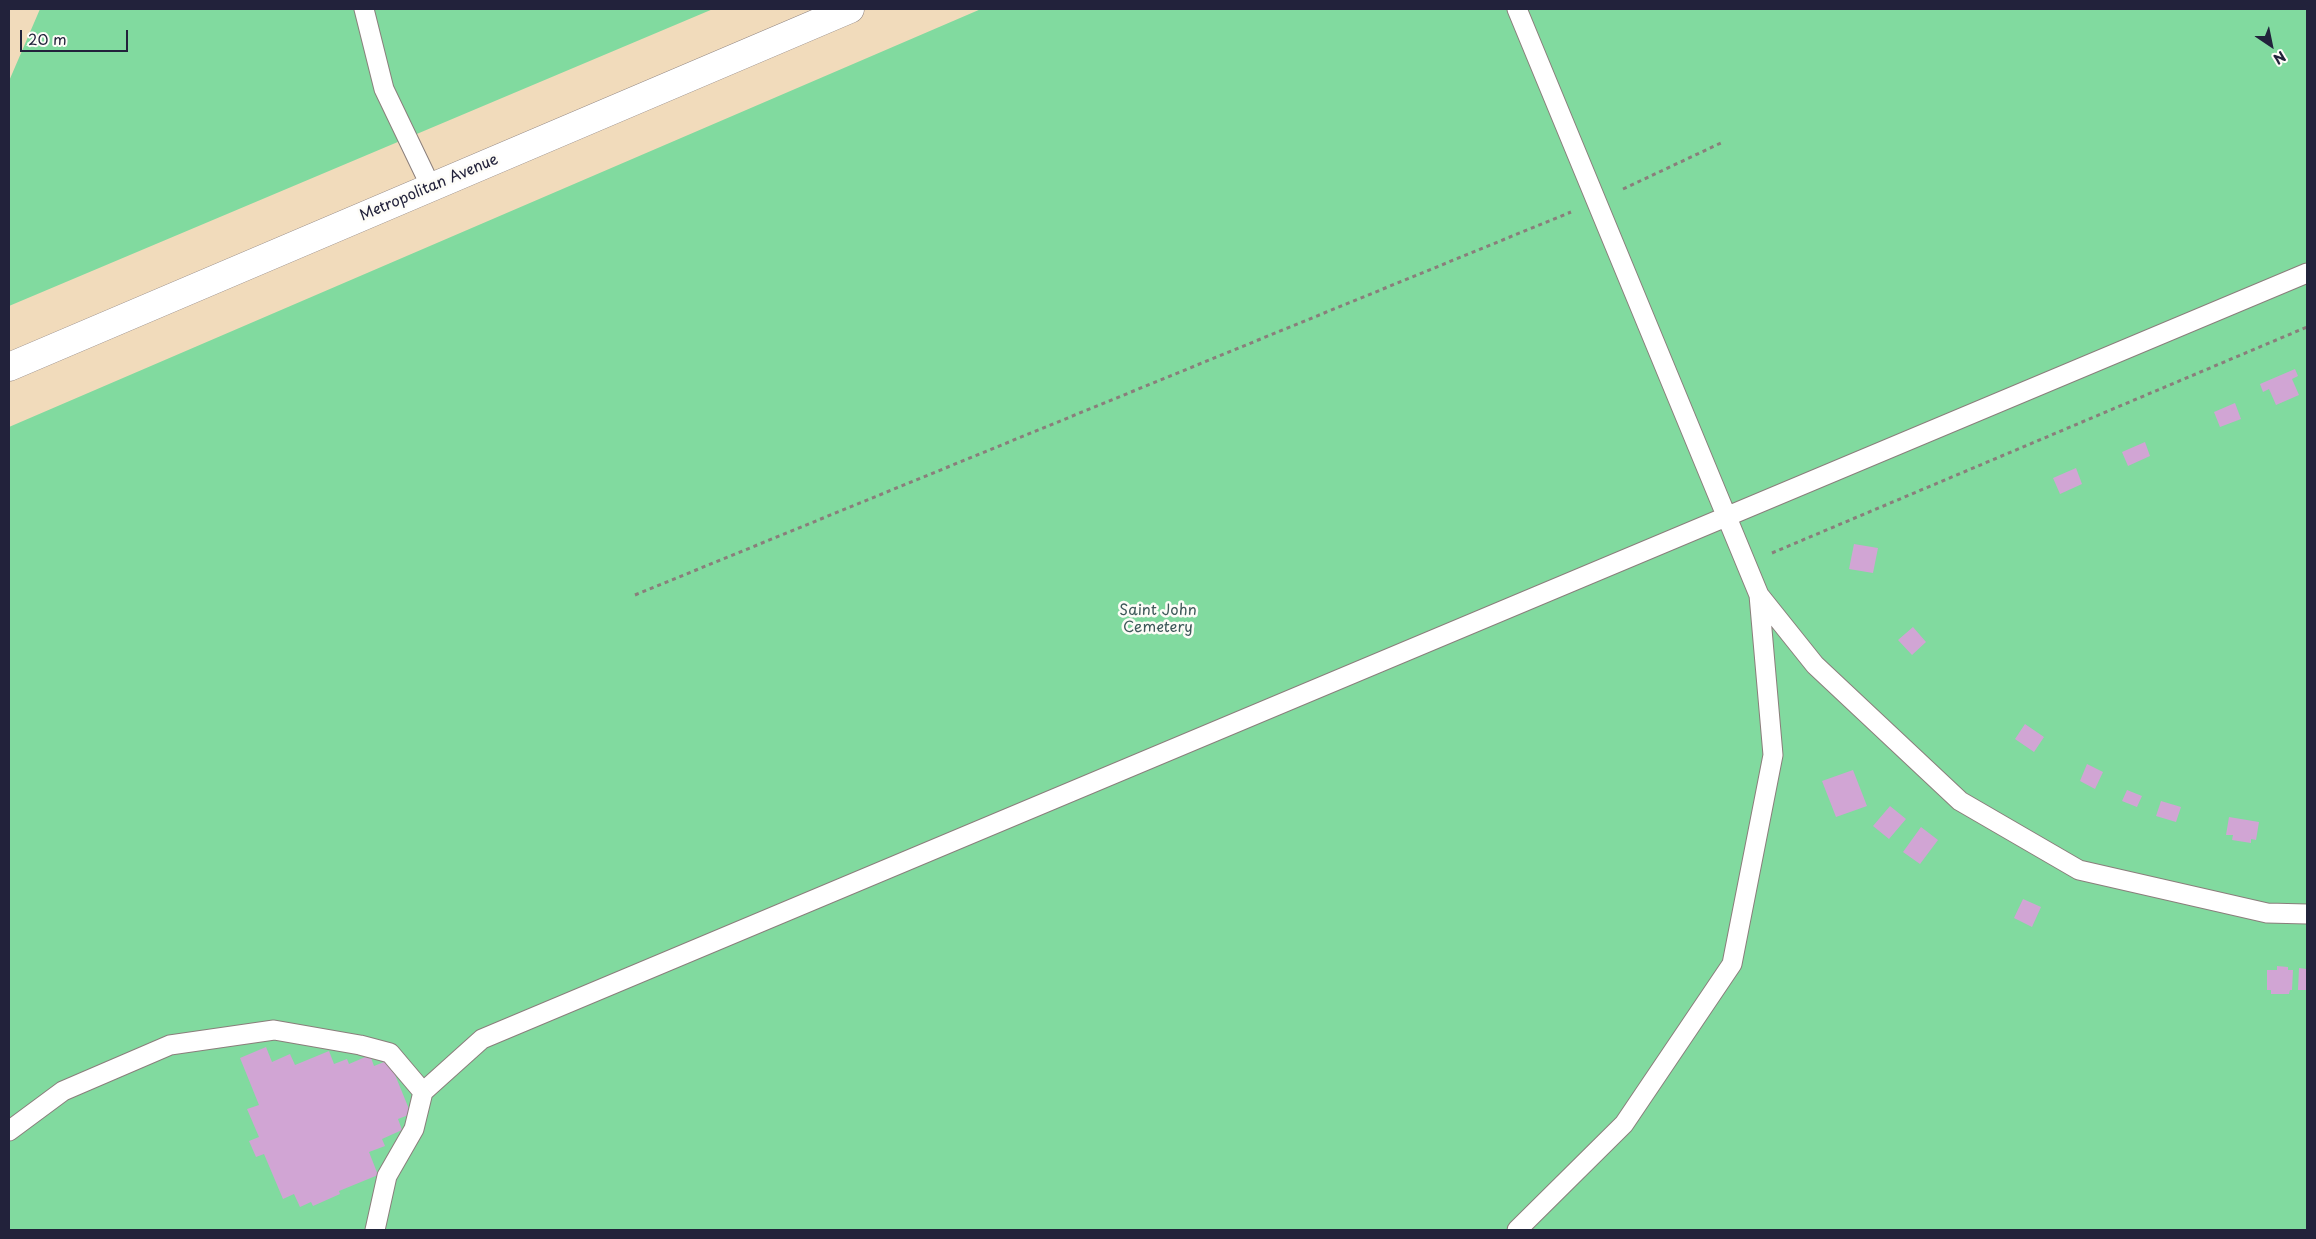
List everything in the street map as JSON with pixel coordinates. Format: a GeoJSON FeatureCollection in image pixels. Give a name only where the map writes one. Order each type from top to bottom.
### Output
{"type":"FeatureCollection","features":[{"type":"Feature","properties":{"kind":"main road","name":"Metropolitan Avenue"},"geometry":{"type":"LineString","coordinates":[[9,367],[850,9]]}},
{"type":"Feature","properties":{"kind":"lane"},"geometry":{"type":"LineString","coordinates":[[364,9],[384,89],[431,187]]}},
{"type":"Feature","properties":{"kind":"lane"},"geometry":{"type":"LineString","coordinates":[[377,9],[384,89]]}},
{"type":"Feature","properties":{"kind":"lane"},"geometry":{"type":"LineString","coordinates":[[1516,9],[1760,595],[1815,665],[1960,801],[2079,870],[2267,913],[2307,914]]}},
{"type":"Feature","properties":{"kind":"lane"},"geometry":{"type":"LineString","coordinates":[[374,1230],[387,1176],[414,1129],[423,1092],[482,1039],[2307,273]]}},
{"type":"Feature","properties":{"kind":"lane"},"geometry":{"type":"LineString","coordinates":[[1517,1230],[1624,1124],[1732,964],[1774,755],[1760,595]]}},
{"type":"Feature","properties":{"kind":"lane"},"geometry":{"type":"LineString","coordinates":[[9,1131],[63,1091],[170,1045],[274,1030],[360,1045],[390,1053],[423,1092]]}},
{"type":"Feature","properties":{"kind":"path"},"geometry":{"type":"LineString","coordinates":[[635,595],[1596,202],[1722,142]]}},
{"type":"Feature","properties":{"kind":"path"},"geometry":{"type":"LineString","coordinates":[[1746,564],[2307,328]]}},
{"type":"Feature","properties":{"kind":"green space"},"geometry":{"type":"Polygon","coordinates":[[[40,9],[713,9],[9,306],[9,81],[40,9]]]}},
{"type":"Feature","properties":{"kind":"green space","name":"Saint John Cemetery"},"geometry":{"type":"Polygon","coordinates":[[[981,9],[2307,9],[2307,1230],[9,1230],[9,427],[981,9]]]}},
{"type":"Feature","properties":{"kind":"building"},"geometry":{"type":"Polygon","coordinates":[[[2295,369],[2298,376],[2292,379],[2299,395],[2276,405],[2269,389],[2263,392],[2260,384],[2295,369]]]}},
{"type":"Feature","properties":{"kind":"building"},"geometry":{"type":"Polygon","coordinates":[[[2235,403],[2241,419],[2220,427],[2214,412],[2235,403]]]}},
{"type":"Feature","properties":{"kind":"building"},"geometry":{"type":"Polygon","coordinates":[[[2145,442],[2150,456],[2128,466],[2122,452],[2145,442]]]}},
{"type":"Feature","properties":{"kind":"building"},"geometry":{"type":"Polygon","coordinates":[[[2076,468],[2082,484],[2060,494],[2053,478],[2076,468]]]}},
{"type":"Feature","properties":{"kind":"building"},"geometry":{"type":"Polygon","coordinates":[[[1854,544],[1878,548],[1873,573],[1849,569],[1854,544]]]}},
{"type":"Feature","properties":{"kind":"building"},"geometry":{"type":"Polygon","coordinates":[[[1913,627],[1926,642],[1912,655],[1898,640],[1913,627]]]}},
{"type":"Feature","properties":{"kind":"building"},"geometry":{"type":"Polygon","coordinates":[[[2025,724],[2044,737],[2034,752],[2015,739],[2025,724]]]}},
{"type":"Feature","properties":{"kind":"building"},"geometry":{"type":"Polygon","coordinates":[[[2087,764],[2103,772],[2095,789],[2080,781],[2087,764]]]}},
{"type":"Feature","properties":{"kind":"building"},"geometry":{"type":"Polygon","coordinates":[[[1853,770],[1867,806],[1836,817],[1822,781],[1853,770]]]}},
{"type":"Feature","properties":{"kind":"building"},"geometry":{"type":"Polygon","coordinates":[[[2127,790],[2142,796],[2137,807],[2122,801],[2127,790]]]}},
{"type":"Feature","properties":{"kind":"building"},"geometry":{"type":"Polygon","coordinates":[[[2161,801],[2181,807],[2176,822],[2156,816],[2161,801]]]}},
{"type":"Feature","properties":{"kind":"building"},"geometry":{"type":"Polygon","coordinates":[[[1890,806],[1906,819],[1889,839],[1873,826],[1890,806]]]}},
{"type":"Feature","properties":{"kind":"building"},"geometry":{"type":"Polygon","coordinates":[[[2229,817],[2259,822],[2256,840],[2251,839],[2251,843],[2232,840],[2233,835],[2226,835],[2229,817]]]}},
{"type":"Feature","properties":{"kind":"building"},"geometry":{"type":"Polygon","coordinates":[[[1921,827],[1938,840],[1920,864],[1903,852],[1921,827]]]}},
{"type":"Feature","properties":{"kind":"building"},"geometry":{"type":"Polygon","coordinates":[[[2023,899],[2041,907],[2032,927],[2014,918],[2023,899]]]}},
{"type":"Feature","properties":{"kind":"building"},"geometry":{"type":"Polygon","coordinates":[[[2277,966],[2288,967],[2288,970],[2293,970],[2292,990],[2290,990],[2289,994],[2271,994],[2271,990],[2267,990],[2267,970],[2277,970],[2277,966]]]}},
{"type":"Feature","properties":{"kind":"building"},"geometry":{"type":"Polygon","coordinates":[[[2299,968],[2307,969],[2307,990],[2298,990],[2299,968]]]}},
{"type":"Feature","properties":{"kind":"building"},"geometry":{"type":"Polygon","coordinates":[[[266,1047],[272,1062],[290,1054],[295,1065],[329,1051],[334,1064],[347,1059],[349,1064],[370,1055],[374,1066],[389,1060],[411,1114],[398,1119],[402,1130],[382,1139],[385,1146],[369,1152],[378,1175],[339,1191],[340,1194],[313,1206],[311,1202],[300,1207],[294,1194],[283,1199],[264,1154],[256,1157],[249,1141],[259,1137],[247,1109],[259,1105],[240,1058],[266,1047]]]}}]}
